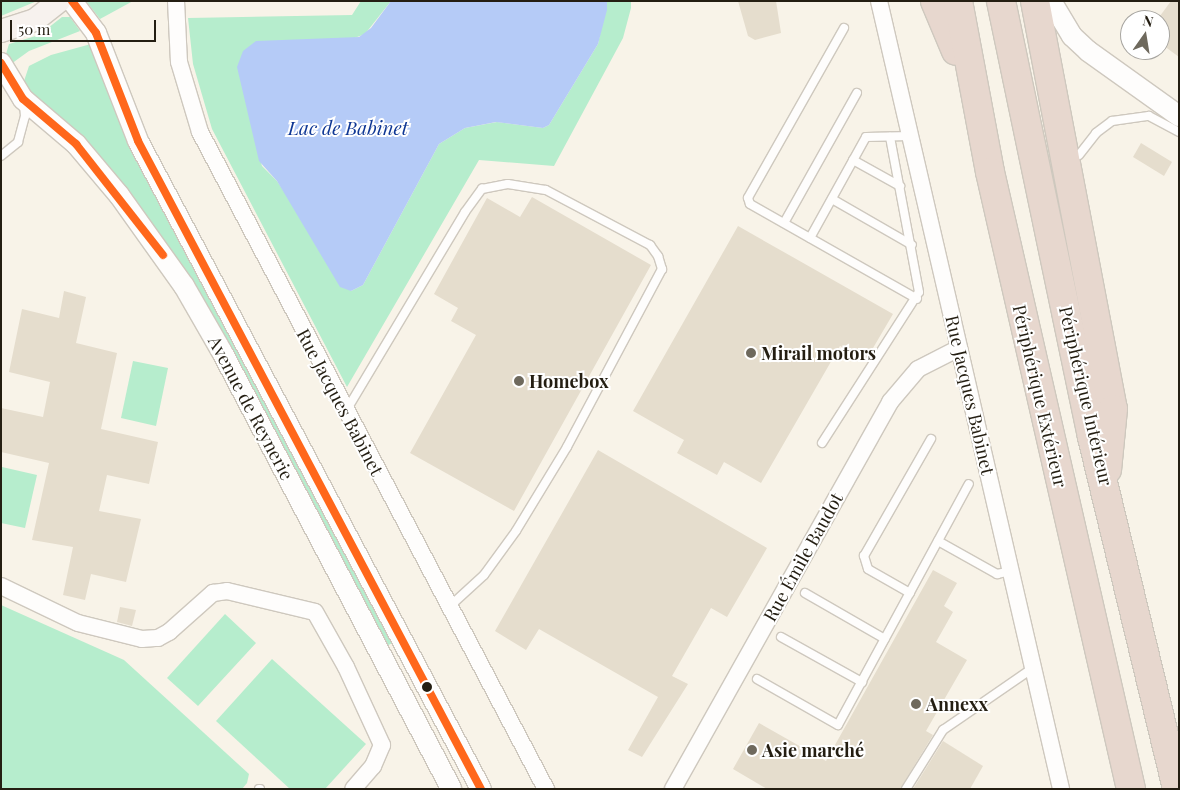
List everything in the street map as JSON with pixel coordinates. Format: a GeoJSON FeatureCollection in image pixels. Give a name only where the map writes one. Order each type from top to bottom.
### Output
{"type":"FeatureCollection","features":[{"type":"Feature","properties":{"kind":"highway"},"geometry":{"type":"LineString","coordinates":[[935,1],[973,91]]}},
{"type":"Feature","properties":{"kind":"highway","name":"Périphérique Extérieur"},"geometry":{"type":"LineString","coordinates":[[958,1],[973,91],[1131,789]]}},
{"type":"Feature","properties":{"kind":"highway","name":"Périphérique Intérieur"},"geometry":{"type":"LineString","coordinates":[[1001,1],[1092,437],[1106,484],[1177,789]]}},
{"type":"Feature","properties":{"kind":"highway"},"geometry":{"type":"LineString","coordinates":[[1035,1],[1113,409],[1106,484]]}},
{"type":"Feature","properties":{"kind":"main road"},"geometry":{"type":"LineString","coordinates":[[1,30],[35,20],[59,1]]}},
{"type":"Feature","properties":{"kind":"street","name":"Avenue de Reynerie"},"geometry":{"type":"LineString","coordinates":[[72,1],[96,33],[138,141],[480,789]]}},
{"type":"Feature","properties":{"kind":"street","name":"Rue Jacques Babinet"},"geometry":{"type":"LineString","coordinates":[[176,1],[179,62],[200,132],[345,412],[546,789]]}},
{"type":"Feature","properties":{"kind":"street","name":"Rue Jacques Babinet"},"geometry":{"type":"LineString","coordinates":[[880,1],[1061,789]]}},
{"type":"Feature","properties":{"kind":"street"},"geometry":{"type":"LineString","coordinates":[[1051,1],[1072,36],[1088,51],[1179,116]]}},
{"type":"Feature","properties":{"kind":"street","name":"Avenue de Reynerie"},"geometry":{"type":"LineString","coordinates":[[1,63],[23,99],[76,144],[141,224],[184,286],[222,352],[450,789]]}},
{"type":"Feature","properties":{"kind":"street","name":"Rue Émile Baudot"},"geometry":{"type":"LineString","coordinates":[[673,789],[890,402],[918,369],[959,348]]}},
{"type":"Feature","properties":{"kind":"street"},"geometry":{"type":"LineString","coordinates":[[1,586],[78,623],[142,639],[158,638],[169,632],[213,592],[227,591],[315,612],[359,694],[382,745],[373,766],[353,789]]}},
{"type":"Feature","properties":{"kind":"lane"},"geometry":{"type":"LineString","coordinates":[[844,28],[748,198],[750,204],[917,300]]}},
{"type":"Feature","properties":{"kind":"lane"},"geometry":{"type":"LineString","coordinates":[[784,224],[857,93]]}},
{"type":"Feature","properties":{"kind":"lane"},"geometry":{"type":"LineString","coordinates":[[1,156],[18,142],[22,132],[23,99]]}},
{"type":"Feature","properties":{"kind":"lane"},"geometry":{"type":"LineString","coordinates":[[1079,155],[1096,133],[1112,120],[1149,116],[1179,132]]}},
{"type":"Feature","properties":{"kind":"lane"},"geometry":{"type":"LineString","coordinates":[[810,238],[866,137],[910,136]]}},
{"type":"Feature","properties":{"kind":"lane"},"geometry":{"type":"LineString","coordinates":[[822,442],[917,300],[920,285],[890,137]]}},
{"type":"Feature","properties":{"kind":"lane"},"geometry":{"type":"LineString","coordinates":[[853,160],[900,186]]}},
{"type":"Feature","properties":{"kind":"lane"},"geometry":{"type":"LineString","coordinates":[[345,412],[465,212],[482,189],[508,184],[546,190],[650,245],[658,256],[662,269],[567,447],[516,531],[484,575],[449,607]]}},
{"type":"Feature","properties":{"kind":"lane"},"geometry":{"type":"LineString","coordinates":[[832,199],[912,245]]}},
{"type":"Feature","properties":{"kind":"lane"},"geometry":{"type":"LineString","coordinates":[[910,593],[868,569],[864,556],[931,439]]}},
{"type":"Feature","properties":{"kind":"lane"},"geometry":{"type":"LineString","coordinates":[[757,679],[838,725],[969,484]]}},
{"type":"Feature","properties":{"kind":"lane"},"geometry":{"type":"LineString","coordinates":[[938,542],[996,574],[1010,571]]}},
{"type":"Feature","properties":{"kind":"lane"},"geometry":{"type":"LineString","coordinates":[[805,594],[885,639]]}},
{"type":"Feature","properties":{"kind":"lane"},"geometry":{"type":"LineString","coordinates":[[781,637],[862,682]]}},
{"type":"Feature","properties":{"kind":"lane"},"geometry":{"type":"LineString","coordinates":[[906,789],[943,730],[1033,668]]}},
{"type":"Feature","properties":{"kind":"green space"},"geometry":{"type":"Polygon","coordinates":[[[1,1],[37,1],[1,16],[1,1]]]}},
{"type":"Feature","properties":{"kind":"green space"},"geometry":{"type":"Polygon","coordinates":[[[86,1],[133,1],[100,19],[86,1]]]}},
{"type":"Feature","properties":{"kind":"green space"},"geometry":{"type":"Polygon","coordinates":[[[361,1],[391,1],[365,34],[352,39],[258,152],[262,166],[277,181],[351,291],[363,285],[439,144],[465,128],[497,122],[543,128],[549,125],[598,44],[607,1],[631,1],[631,8],[623,38],[554,166],[479,160],[347,387],[212,129],[193,64],[188,18],[352,15],[361,1]]]}},
{"type":"Feature","properties":{"kind":"green space"},"geometry":{"type":"Polygon","coordinates":[[[62,17],[70,17],[80,31],[29,51],[11,64],[6,54],[9,44],[39,35],[62,17]]]}},
{"type":"Feature","properties":{"kind":"green space"},"geometry":{"type":"Polygon","coordinates":[[[91,44],[394,642],[381,649],[208,321],[23,84],[29,66],[51,55],[91,44]]]}},
{"type":"Feature","properties":{"kind":"green space"},"geometry":{"type":"Polygon","coordinates":[[[133,361],[168,368],[156,426],[121,418],[133,361]]]}},
{"type":"Feature","properties":{"kind":"green space"},"geometry":{"type":"Polygon","coordinates":[[[2,467],[37,475],[25,528],[1,523],[2,467]]]}},
{"type":"Feature","properties":{"kind":"green space"},"geometry":{"type":"Polygon","coordinates":[[[1,605],[124,660],[249,774],[247,783],[242,789],[1,789],[1,605]]]}},
{"type":"Feature","properties":{"kind":"green space"},"geometry":{"type":"Polygon","coordinates":[[[225,614],[256,643],[198,706],[167,678],[225,614]]]}},
{"type":"Feature","properties":{"kind":"green space"},"geometry":{"type":"Polygon","coordinates":[[[272,659],[366,744],[325,789],[290,789],[216,721],[272,659]]]}},
{"type":"Feature","properties":{"kind":"water","name":"Lac de Babinet"},"geometry":{"type":"Polygon","coordinates":[[[391,1],[607,1],[607,10],[598,44],[549,125],[543,128],[496,122],[465,128],[439,144],[363,285],[351,291],[340,287],[277,181],[259,161],[237,67],[243,51],[256,41],[359,37],[371,28],[391,1]]]}},
{"type":"Feature","properties":{"kind":"building"},"geometry":{"type":"Polygon","coordinates":[[[738,1],[776,1],[781,33],[755,40],[748,36],[738,1]]]}},
{"type":"Feature","properties":{"kind":"building"},"geometry":{"type":"Polygon","coordinates":[[[1171,1],[1179,1],[1179,57],[1170,50],[1170,10],[1164,10],[1171,1]]]}},
{"type":"Feature","properties":{"kind":"building"},"geometry":{"type":"Polygon","coordinates":[[[1141,143],[1172,162],[1164,176],[1133,157],[1141,143]]]}},
{"type":"Feature","properties":{"kind":"building"},"geometry":{"type":"Polygon","coordinates":[[[532,197],[651,265],[514,511],[410,453],[476,335],[451,321],[458,308],[434,294],[487,198],[520,217],[532,197]]]}},
{"type":"Feature","properties":{"kind":"building","name":"Mirail motors"},"geometry":{"type":"Polygon","coordinates":[[[738,226],[893,314],[866,360],[840,346],[761,483],[724,462],[717,475],[677,453],[684,440],[633,411],[738,226]]]}},
{"type":"Feature","properties":{"kind":"building"},"geometry":{"type":"Polygon","coordinates":[[[64,291],[86,297],[76,343],[117,353],[101,429],[158,442],[149,484],[107,475],[99,511],[141,519],[126,582],[91,574],[85,600],[63,595],[73,547],[32,540],[49,463],[1,452],[1,408],[43,417],[50,382],[9,372],[22,309],[59,318],[64,291]]]}},
{"type":"Feature","properties":{"kind":"building"},"geometry":{"type":"Polygon","coordinates":[[[598,450],[767,548],[727,617],[711,608],[672,676],[688,684],[642,757],[628,750],[658,697],[539,629],[526,650],[495,631],[598,450]]]}},
{"type":"Feature","properties":{"kind":"building"},"geometry":{"type":"Polygon","coordinates":[[[933,570],[957,583],[944,606],[953,612],[936,642],[967,660],[926,731],[933,735],[900,789],[767,789],[733,769],[759,723],[826,761],[933,570]]]}},
{"type":"Feature","properties":{"kind":"building"},"geometry":{"type":"Polygon","coordinates":[[[120,607],[136,610],[132,626],[117,622],[120,607]]]}},
{"type":"Feature","properties":{"kind":"building"},"geometry":{"type":"Polygon","coordinates":[[[943,741],[983,766],[970,789],[913,789],[943,741]]]}},
{"type":"Feature","properties":{"kind":"transit line"},"geometry":{"type":"LineString","coordinates":[[72,1],[96,33],[138,141],[481,789]]}},
{"type":"Feature","properties":{"kind":"transit line"},"geometry":{"type":"LineString","coordinates":[[1,63],[23,99],[76,144],[163,255]]}},
{"type":"Feature","properties":{"kind":"place","name":"Mirail motors"},"geometry":{"type":"Point","coordinates":[751,353]}},
{"type":"Feature","properties":{"kind":"place","name":"Homebox"},"geometry":{"type":"Point","coordinates":[519,381]}},
{"type":"Feature","properties":{"kind":"place","name":"Annexx"},"geometry":{"type":"Point","coordinates":[916,704]}},
{"type":"Feature","properties":{"kind":"place","name":"Asie marché"},"geometry":{"type":"Point","coordinates":[752,750]}}]}
